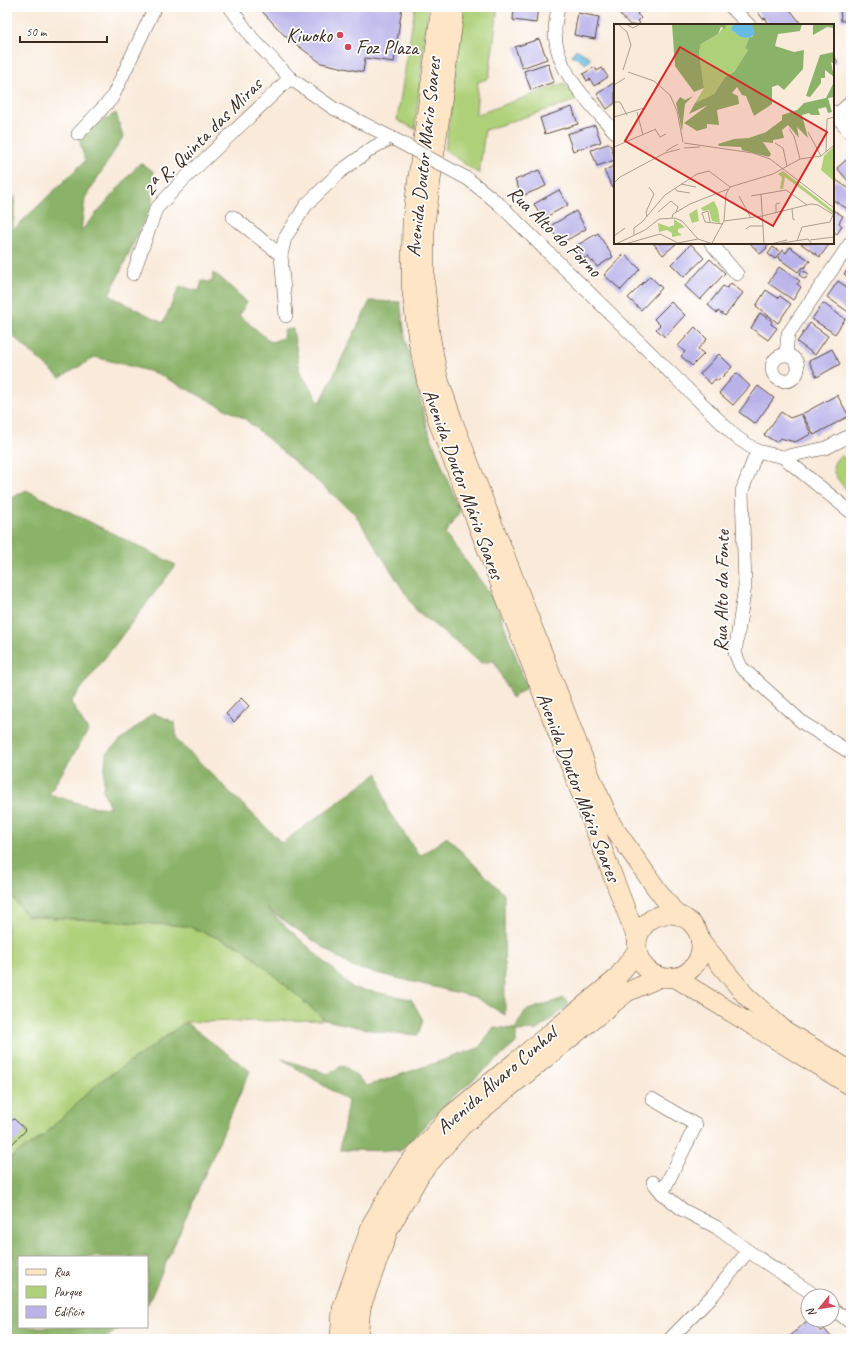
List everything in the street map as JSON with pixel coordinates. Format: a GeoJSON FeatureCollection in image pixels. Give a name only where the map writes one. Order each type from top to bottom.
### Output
{"type":"FeatureCollection","features":[{"type":"Feature","properties":{"kind":"main road","name":"Avenida Doutor Mário Soares"},"geometry":{"type":"LineString","coordinates":[[441,7],[412,220],[411,284],[418,341],[426,384],[440,427],[637,945]]}},
{"type":"Feature","properties":{"kind":"main road","name":"Avenida Doutor Mário Soares"},"geometry":{"type":"LineString","coordinates":[[455,7],[425,224],[425,284],[430,334],[438,377],[456,428],[589,773],[612,825],[676,914]]}},
{"type":"Feature","properties":{"kind":"main road"},"geometry":{"type":"LineString","coordinates":[[851,1070],[784,1030],[746,996],[700,940],[696,929],[687,919],[676,914],[663,914],[651,918],[642,927],[637,945],[641,963],[650,972],[668,977],[851,1086]]}},
{"type":"Feature","properties":{"kind":"main road"},"geometry":{"type":"LineString","coordinates":[[668,977],[686,973],[695,964],[700,953],[700,940]]}},
{"type":"Feature","properties":{"kind":"main road","name":"Avenida Álvaro Cunhal"},"geometry":{"type":"LineString","coordinates":[[340,1339],[342,1309],[372,1223],[408,1164],[451,1115],[616,979],[637,945]]}},
{"type":"Feature","properties":{"kind":"main road","name":"Avenida Álvaro Cunhal"},"geometry":{"type":"LineString","coordinates":[[358,1339],[361,1307],[389,1229],[421,1173],[464,1125],[627,992],[668,977]]}},
{"type":"Feature","properties":{"kind":"street"},"geometry":{"type":"LineString","coordinates":[[78,134],[112,98],[155,7]]}},
{"type":"Feature","properties":{"kind":"street","name":"Rua Alto do Forno"},"geometry":{"type":"LineString","coordinates":[[230,7],[252,38],[290,78],[333,108],[468,179],[499,204],[736,437],[757,451],[783,457],[826,448],[851,435]]}},
{"type":"Feature","properties":{"kind":"street"},"geometry":{"type":"LineString","coordinates":[[558,7],[555,32],[558,54],[564,70],[614,131]]}},
{"type":"Feature","properties":{"kind":"street"},"geometry":{"type":"LineString","coordinates":[[731,7],[748,24]]}},
{"type":"Feature","properties":{"kind":"street","name":"2ª R. Quinta das Miras"},"geometry":{"type":"LineString","coordinates":[[133,274],[156,210],[182,181],[290,78]]}},
{"type":"Feature","properties":{"kind":"street"},"geometry":{"type":"LineString","coordinates":[[851,102],[834,115],[851,133]]}},
{"type":"Feature","properties":{"kind":"street"},"geometry":{"type":"LineString","coordinates":[[286,316],[281,255],[286,238],[306,205],[341,171],[374,147],[392,138]]}},
{"type":"Feature","properties":{"kind":"street"},"geometry":{"type":"LineString","coordinates":[[234,217],[281,255]]}},
{"type":"Feature","properties":{"kind":"street"},"geometry":{"type":"LineString","coordinates":[[786,354],[788,334],[851,242]]}},
{"type":"Feature","properties":{"kind":"street"},"geometry":{"type":"LineString","coordinates":[[712,244],[738,274]]}},
{"type":"Feature","properties":{"kind":"street","name":"Rua Alto da Fonte"},"geometry":{"type":"LineString","coordinates":[[757,451],[742,491],[745,586],[735,653],[741,667],[803,724],[851,753]]}},
{"type":"Feature","properties":{"kind":"street"},"geometry":{"type":"LineString","coordinates":[[783,457],[851,512]]}},
{"type":"Feature","properties":{"kind":"street"},"geometry":{"type":"LineString","coordinates":[[652,1099],[696,1125],[662,1193]]}},
{"type":"Feature","properties":{"kind":"street"},"geometry":{"type":"LineString","coordinates":[[653,1182],[662,1193],[683,1210],[716,1227],[748,1251],[804,1288]]}},
{"type":"Feature","properties":{"kind":"street"},"geometry":{"type":"LineString","coordinates":[[670,1339],[714,1294],[748,1251]]}},
{"type":"Feature","properties":{"kind":"street"},"geometry":{"type":"LineString","coordinates":[[840,1314],[851,1323]]}},
{"type":"Feature","properties":{"kind":"green space"},"geometry":{"type":"Polygon","coordinates":[[[415,7],[428,7],[415,129],[397,120],[415,7]]]}},
{"type":"Feature","properties":{"kind":"green space"},"geometry":{"type":"Polygon","coordinates":[[[464,7],[498,7],[489,78],[478,82],[476,115],[564,83],[577,100],[485,130],[479,174],[445,150],[464,7]]]}},
{"type":"Feature","properties":{"kind":"green space"},"geometry":{"type":"Polygon","coordinates":[[[116,113],[123,137],[85,198],[81,231],[140,163],[153,171],[152,205],[109,295],[163,323],[180,286],[199,291],[202,281],[212,282],[213,273],[221,278],[247,302],[239,315],[271,342],[283,338],[284,330],[293,329],[300,372],[320,403],[370,301],[400,302],[406,342],[428,430],[460,511],[445,533],[495,600],[527,687],[512,698],[494,661],[481,663],[416,610],[355,514],[245,419],[156,373],[95,357],[60,378],[7,331],[7,208],[15,196],[13,230],[85,161],[78,134],[116,113]]]}},
{"type":"Feature","properties":{"kind":"green space"},"geometry":{"type":"Polygon","coordinates":[[[841,455],[851,464],[851,491],[849,493],[833,470],[836,460],[841,455]]]}},
{"type":"Feature","properties":{"kind":"green space"},"geometry":{"type":"Polygon","coordinates":[[[26,490],[176,565],[71,702],[88,731],[49,794],[88,806],[110,808],[103,790],[106,753],[153,713],[175,723],[177,740],[282,843],[378,773],[387,809],[420,856],[447,837],[504,894],[505,1015],[475,997],[352,967],[266,908],[353,988],[411,999],[423,1020],[418,1035],[381,1032],[325,1020],[243,948],[188,926],[27,916],[12,897],[7,895],[7,501],[26,490]]]}},
{"type":"Feature","properties":{"kind":"green space"},"geometry":{"type":"Polygon","coordinates":[[[7,895],[12,897],[27,916],[188,926],[243,948],[325,1020],[185,1022],[152,1047],[98,1083],[43,1136],[7,1160],[7,895]]]}},
{"type":"Feature","properties":{"kind":"green space"},"geometry":{"type":"Polygon","coordinates":[[[564,998],[570,1004],[538,1030],[516,1031],[516,1043],[452,1098],[400,1151],[340,1150],[348,1101],[282,1059],[328,1074],[344,1065],[367,1086],[479,1048],[494,1027],[515,1029],[525,1011],[564,998]]]}},
{"type":"Feature","properties":{"kind":"green space"},"geometry":{"type":"Polygon","coordinates":[[[185,1022],[250,1071],[148,1304],[148,1256],[18,1256],[18,1328],[119,1328],[105,1339],[7,1339],[7,1160],[43,1136],[98,1083],[152,1047],[185,1022]]]}},
{"type":"Feature","properties":{"kind":"water"},"geometry":{"type":"Polygon","coordinates":[[[576,49],[591,58],[586,64],[572,55],[576,49]]]}},
{"type":"Feature","properties":{"kind":"building","name":"Foz Plaza"},"geometry":{"type":"Polygon","coordinates":[[[258,7],[402,7],[394,62],[365,58],[363,72],[321,63],[285,36],[258,7]]]}},
{"type":"Feature","properties":{"kind":"building"},"geometry":{"type":"Polygon","coordinates":[[[514,7],[538,7],[536,23],[513,20],[514,7]]]}},
{"type":"Feature","properties":{"kind":"building"},"geometry":{"type":"Polygon","coordinates":[[[618,7],[643,7],[637,14],[641,18],[638,21],[640,23],[629,24],[616,10],[618,7]]]}},
{"type":"Feature","properties":{"kind":"building"},"geometry":{"type":"Polygon","coordinates":[[[754,7],[788,7],[801,24],[769,24],[765,18],[763,19],[754,7]]]}},
{"type":"Feature","properties":{"kind":"building"},"geometry":{"type":"Polygon","coordinates":[[[840,7],[851,7],[851,20],[841,21],[840,7]]]}},
{"type":"Feature","properties":{"kind":"building"},"geometry":{"type":"Polygon","coordinates":[[[578,13],[599,17],[595,39],[574,35],[578,13]]]}},
{"type":"Feature","properties":{"kind":"building"},"geometry":{"type":"Polygon","coordinates":[[[539,39],[547,59],[522,68],[515,47],[539,39]]]}},
{"type":"Feature","properties":{"kind":"building"},"geometry":{"type":"Polygon","coordinates":[[[834,56],[838,62],[834,64],[834,56]]]}},
{"type":"Feature","properties":{"kind":"building"},"geometry":{"type":"Polygon","coordinates":[[[548,63],[554,82],[531,90],[524,71],[548,63]]]}},
{"type":"Feature","properties":{"kind":"building"},"geometry":{"type":"Polygon","coordinates":[[[595,67],[597,71],[602,68],[608,77],[594,86],[590,79],[587,81],[583,74],[595,67]]]}},
{"type":"Feature","properties":{"kind":"building"},"geometry":{"type":"Polygon","coordinates":[[[614,83],[614,104],[607,109],[597,94],[614,83]]]}},
{"type":"Feature","properties":{"kind":"building"},"geometry":{"type":"Polygon","coordinates":[[[572,107],[578,124],[545,134],[540,118],[572,107]]]}},
{"type":"Feature","properties":{"kind":"building"},"geometry":{"type":"Polygon","coordinates":[[[595,125],[601,142],[573,151],[567,134],[595,125]]]}},
{"type":"Feature","properties":{"kind":"building"},"geometry":{"type":"Polygon","coordinates":[[[610,143],[614,160],[597,166],[591,150],[610,143]]]}},
{"type":"Feature","properties":{"kind":"building"},"geometry":{"type":"Polygon","coordinates":[[[851,156],[851,180],[849,182],[837,168],[851,156]]]}},
{"type":"Feature","properties":{"kind":"building"},"geometry":{"type":"Polygon","coordinates":[[[614,166],[614,188],[613,188],[604,171],[614,166]]]}},
{"type":"Feature","properties":{"kind":"building"},"geometry":{"type":"Polygon","coordinates":[[[539,170],[546,186],[522,196],[515,180],[539,170]]]}},
{"type":"Feature","properties":{"kind":"building"},"geometry":{"type":"Polygon","coordinates":[[[836,180],[851,190],[851,211],[834,201],[834,183],[836,180]]]}},
{"type":"Feature","properties":{"kind":"building"},"geometry":{"type":"Polygon","coordinates":[[[559,190],[568,205],[542,219],[534,204],[559,190]]]}},
{"type":"Feature","properties":{"kind":"building"},"geometry":{"type":"Polygon","coordinates":[[[576,211],[586,229],[560,244],[550,226],[576,211]]]}},
{"type":"Feature","properties":{"kind":"building"},"geometry":{"type":"Polygon","coordinates":[[[834,211],[843,216],[839,223],[842,226],[837,234],[834,232],[834,211]]]}},
{"type":"Feature","properties":{"kind":"building"},"geometry":{"type":"Polygon","coordinates":[[[598,233],[613,257],[597,267],[593,261],[591,262],[588,256],[584,259],[576,246],[598,233]]]}},
{"type":"Feature","properties":{"kind":"building"},"geometry":{"type":"Polygon","coordinates":[[[654,244],[676,244],[663,255],[654,244]]]}},
{"type":"Feature","properties":{"kind":"building"},"geometry":{"type":"Polygon","coordinates":[[[691,244],[704,258],[684,277],[671,264],[691,244]]]}},
{"type":"Feature","properties":{"kind":"building"},"geometry":{"type":"Polygon","coordinates":[[[751,244],[769,244],[760,254],[751,244]]]}},
{"type":"Feature","properties":{"kind":"building"},"geometry":{"type":"Polygon","coordinates":[[[801,244],[829,244],[820,257],[801,244]]]}},
{"type":"Feature","properties":{"kind":"building"},"geometry":{"type":"Polygon","coordinates":[[[773,247],[780,252],[775,259],[768,254],[773,247]]]}},
{"type":"Feature","properties":{"kind":"building"},"geometry":{"type":"Polygon","coordinates":[[[790,247],[810,261],[798,272],[778,258],[783,250],[786,253],[790,247]]]}},
{"type":"Feature","properties":{"kind":"building"},"geometry":{"type":"Polygon","coordinates":[[[624,254],[640,269],[621,290],[604,275],[624,254]]]}},
{"type":"Feature","properties":{"kind":"building"},"geometry":{"type":"Polygon","coordinates":[[[710,259],[725,273],[700,300],[685,286],[710,259]]]}},
{"type":"Feature","properties":{"kind":"building"},"geometry":{"type":"Polygon","coordinates":[[[851,265],[851,280],[844,274],[851,265]]]}},
{"type":"Feature","properties":{"kind":"building"},"geometry":{"type":"Polygon","coordinates":[[[779,267],[800,281],[797,284],[801,287],[793,300],[768,283],[779,267]]]}},
{"type":"Feature","properties":{"kind":"building"},"geometry":{"type":"Polygon","coordinates":[[[802,270],[809,274],[805,279],[799,275],[802,270]]]}},
{"type":"Feature","properties":{"kind":"building"},"geometry":{"type":"Polygon","coordinates":[[[650,276],[662,288],[641,310],[628,298],[650,276]]]}},
{"type":"Feature","properties":{"kind":"building"},"geometry":{"type":"Polygon","coordinates":[[[838,281],[851,290],[851,314],[827,297],[838,281]]]}},
{"type":"Feature","properties":{"kind":"building"},"geometry":{"type":"Polygon","coordinates":[[[731,283],[743,293],[725,316],[718,311],[717,313],[708,305],[723,286],[727,288],[731,283]]]}},
{"type":"Feature","properties":{"kind":"building"},"geometry":{"type":"Polygon","coordinates":[[[766,290],[778,298],[780,296],[791,304],[778,323],[756,306],[766,290]]]}},
{"type":"Feature","properties":{"kind":"building"},"geometry":{"type":"Polygon","coordinates":[[[671,302],[685,315],[665,337],[656,329],[660,325],[654,319],[671,302]]]}},
{"type":"Feature","properties":{"kind":"building"},"geometry":{"type":"Polygon","coordinates":[[[823,303],[845,319],[835,334],[812,319],[823,303]]]}},
{"type":"Feature","properties":{"kind":"building"},"geometry":{"type":"Polygon","coordinates":[[[760,313],[772,321],[771,324],[777,328],[768,340],[751,328],[760,313]]]}},
{"type":"Feature","properties":{"kind":"building"},"geometry":{"type":"Polygon","coordinates":[[[810,323],[828,336],[815,355],[797,342],[810,323]]]}},
{"type":"Feature","properties":{"kind":"building"},"geometry":{"type":"Polygon","coordinates":[[[695,327],[707,339],[698,349],[704,354],[692,366],[681,356],[685,352],[678,346],[695,327]]]}},
{"type":"Feature","properties":{"kind":"building"},"geometry":{"type":"Polygon","coordinates":[[[851,333],[851,346],[846,336],[851,333]]]}},
{"type":"Feature","properties":{"kind":"building"},"geometry":{"type":"Polygon","coordinates":[[[832,349],[840,364],[817,377],[809,361],[832,349]]]}},
{"type":"Feature","properties":{"kind":"building"},"geometry":{"type":"Polygon","coordinates":[[[719,354],[732,367],[718,381],[715,379],[711,384],[700,374],[719,354]]]}},
{"type":"Feature","properties":{"kind":"building"},"geometry":{"type":"Polygon","coordinates":[[[736,373],[750,386],[733,405],[719,393],[736,373]]]}},
{"type":"Feature","properties":{"kind":"building"},"geometry":{"type":"Polygon","coordinates":[[[758,386],[774,398],[755,424],[739,412],[758,386]]]}},
{"type":"Feature","properties":{"kind":"building"},"geometry":{"type":"Polygon","coordinates":[[[837,395],[849,416],[814,435],[802,414],[837,395]]]}},
{"type":"Feature","properties":{"kind":"building"},"geometry":{"type":"Polygon","coordinates":[[[781,412],[790,418],[801,414],[811,434],[795,442],[780,438],[776,442],[764,435],[781,412]]]}},
{"type":"Feature","properties":{"kind":"building"},"geometry":{"type":"Polygon","coordinates":[[[241,698],[249,706],[234,722],[226,714],[241,698]]]}},
{"type":"Feature","properties":{"kind":"building"},"geometry":{"type":"Polygon","coordinates":[[[14,1119],[26,1130],[7,1149],[7,1123],[14,1119]]]}},
{"type":"Feature","properties":{"kind":"building"},"geometry":{"type":"Polygon","coordinates":[[[800,1327],[817,1328],[821,1332],[824,1329],[833,1339],[787,1339],[800,1327]]]}},
{"type":"Feature","properties":{"kind":"place","name":"Kiwoko"},"geometry":{"type":"Point","coordinates":[340,35]}},
{"type":"Feature","properties":{"kind":"place","name":"Foz Plaza"},"geometry":{"type":"Point","coordinates":[348,47]}}]}
